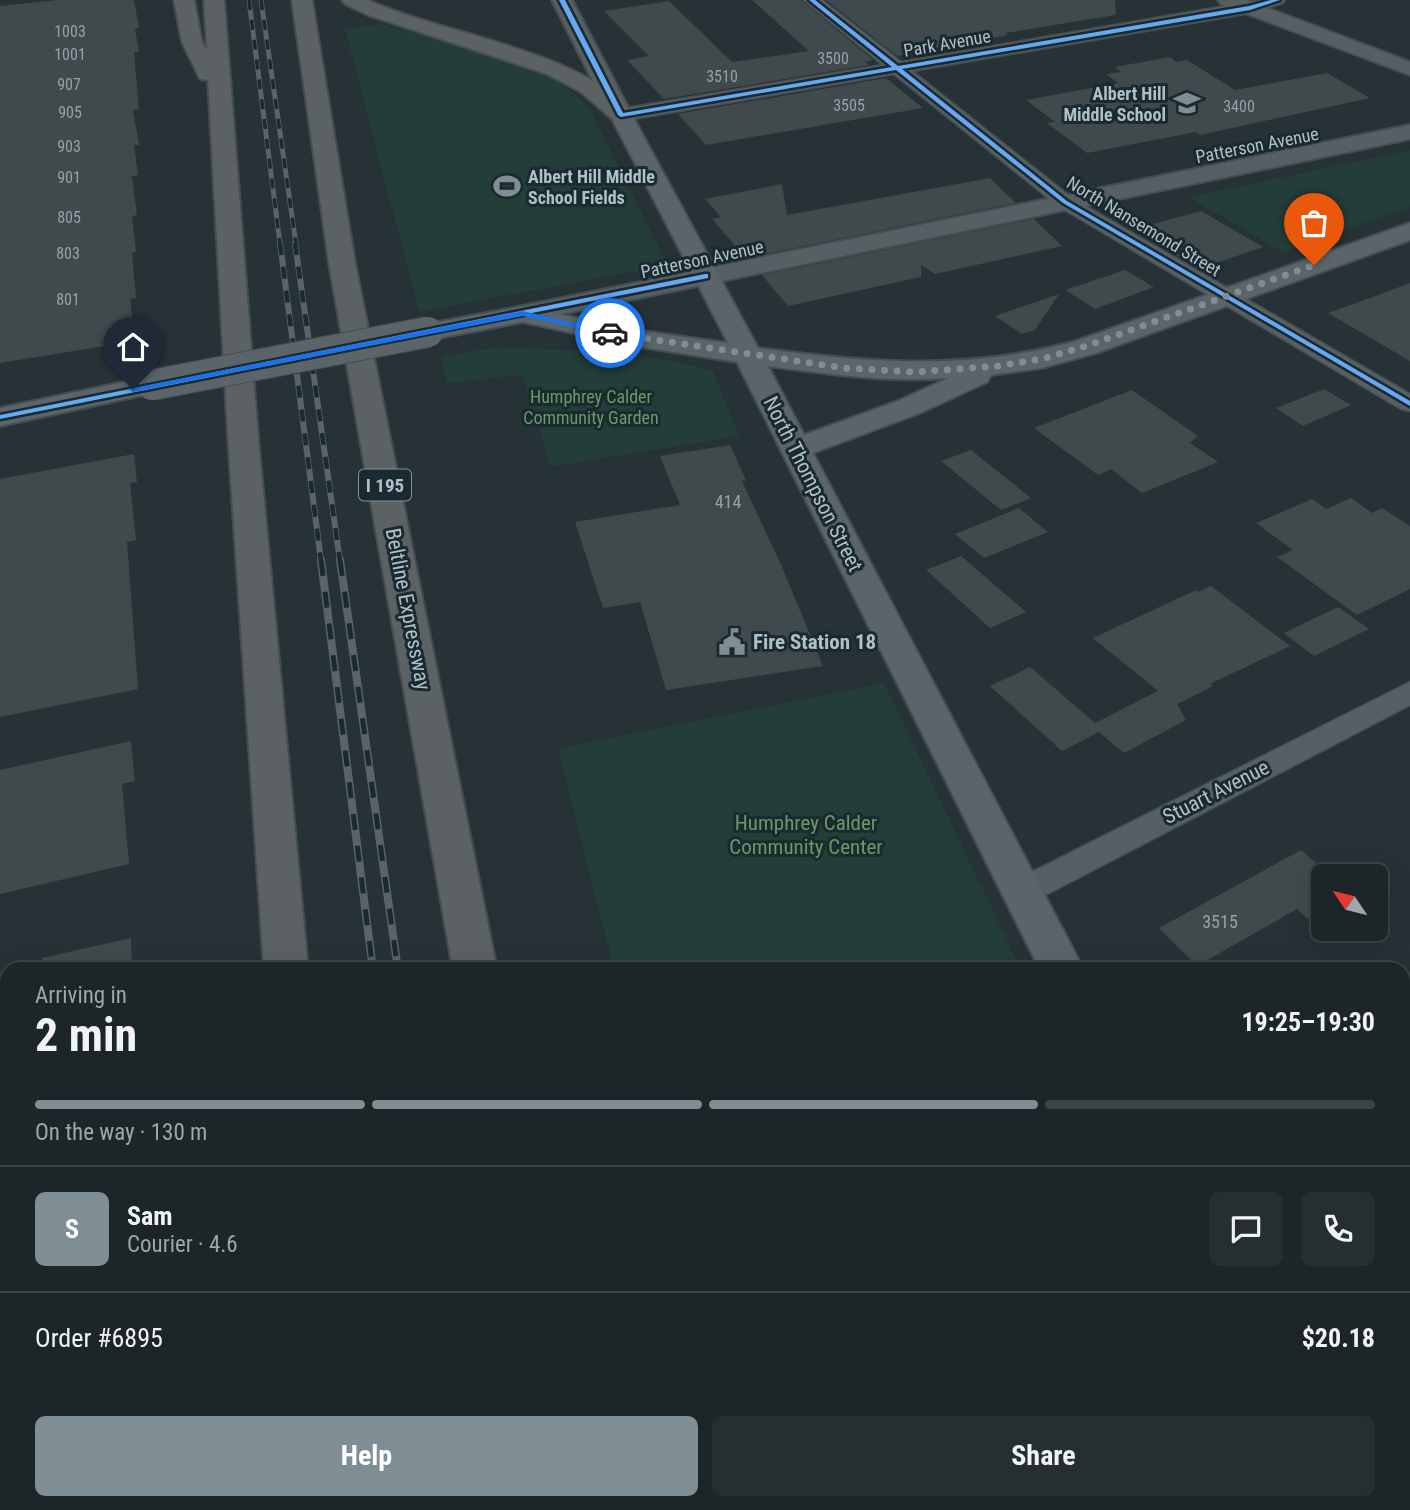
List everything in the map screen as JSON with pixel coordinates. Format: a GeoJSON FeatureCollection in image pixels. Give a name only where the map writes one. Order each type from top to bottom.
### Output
{"type":"FeatureCollection","features":[{"type":"Feature","properties":{"kind":"highway"},"geometry":{"type":"LineString","coordinates":[[184,0],[192,42],[222,101]]}},
{"type":"Feature","properties":{"kind":"highway"},"geometry":{"type":"LineString","coordinates":[[214,0],[243,437],[285,962]]}},
{"type":"Feature","properties":{"kind":"highway","name":"Beltline Expressway"},"geometry":{"type":"LineString","coordinates":[[302,0],[342,263],[473,962]]}},
{"type":"Feature","properties":{"kind":"highway"},"geometry":{"type":"LineString","coordinates":[[352,0],[375,11],[543,64],[603,95],[621,115]]}},
{"type":"Feature","properties":{"kind":"main road","name":"North Thompson Street"},"geometry":{"type":"LineString","coordinates":[[621,115],[748,355],[1058,962]]}},
{"type":"Feature","properties":{"kind":"main road"},"geometry":{"type":"LineString","coordinates":[[523,314],[601,331],[748,355],[880,370],[916,372],[998,366],[1042,359],[1086,346],[1410,231]]}},
{"type":"Feature","properties":{"kind":"main road","name":"Patterson Avenue"},"geometry":{"type":"LineString","coordinates":[[429,338],[523,314]]}},
{"type":"Feature","properties":{"kind":"main road"},"geometry":{"type":"LineString","coordinates":[[0,417],[94,398],[158,392],[429,338],[601,331]]}},
{"type":"Feature","properties":{"kind":"main road"},"geometry":{"type":"LineString","coordinates":[[795,449],[909,407],[998,366]]}},
{"type":"Feature","properties":{"kind":"street","name":"North Thompson Street"},"geometry":{"type":"LineString","coordinates":[[562,0],[621,115]]}},
{"type":"Feature","properties":{"kind":"street","name":"North Nansemond Street"},"geometry":{"type":"LineString","coordinates":[[812,0],[1065,202],[1410,404]]}},
{"type":"Feature","properties":{"kind":"street"},"geometry":{"type":"LineString","coordinates":[[1228,0],[1261,3],[1410,59]]}},
{"type":"Feature","properties":{"kind":"street","name":"Park Avenue"},"geometry":{"type":"LineString","coordinates":[[621,115],[898,69],[1261,3]]}},
{"type":"Feature","properties":{"kind":"street"},"geometry":{"type":"LineString","coordinates":[[1261,3],[1410,69]]}},
{"type":"Feature","properties":{"kind":"street","name":"Patterson Avenue"},"geometry":{"type":"LineString","coordinates":[[523,314],[1410,132]]}},
{"type":"Feature","properties":{"kind":"street","name":"Stuart Avenue"},"geometry":{"type":"LineString","coordinates":[[1021,891],[1410,692]]}},
{"type":"Feature","properties":{"kind":"green space","name":"Albert Hill Middle School Fields"},"geometry":{"type":"Polygon","coordinates":[[[383,24],[532,68],[571,90],[589,107],[668,265],[419,312],[345,29],[383,24]]]}},
{"type":"Feature","properties":{"kind":"green space"},"geometry":{"type":"Polygon","coordinates":[[[1410,150],[1410,207],[1283,252],[1188,197],[1410,150]]]}},
{"type":"Feature","properties":{"kind":"green space","name":"Humphrey Calder Community Garden"},"geometry":{"type":"Polygon","coordinates":[[[498,347],[633,355],[713,371],[739,436],[550,467],[535,412],[521,375],[447,383],[441,357],[498,347]]]}},
{"type":"Feature","properties":{"kind":"green space","name":"Humphrey Calder Community Center"},"geometry":{"type":"Polygon","coordinates":[[[884,683],[1018,962],[612,962],[558,748],[884,683]]]}},
{"type":"Feature","properties":{"kind":"building"},"geometry":{"type":"Polygon","coordinates":[[[58,0],[134,0],[139,28],[135,29],[139,52],[134,52],[139,110],[133,110],[139,145],[134,145],[138,175],[132,176],[137,215],[132,216],[136,252],[132,253],[136,298],[130,299],[135,341],[0,363],[0,6],[58,0]]]}},
{"type":"Feature","properties":{"kind":"building"},"geometry":{"type":"Polygon","coordinates":[[[752,0],[801,0],[873,60],[865,62],[869,65],[664,99],[627,60],[649,56],[604,11],[669,1],[732,62],[809,51],[752,0]]]}},
{"type":"Feature","properties":{"kind":"building"},"geometry":{"type":"Polygon","coordinates":[[[826,0],[1115,0],[1116,15],[1006,33],[1008,35],[897,56],[826,0]]]}},
{"type":"Feature","properties":{"kind":"building","name":"Albert Hill Middle School"},"geometry":{"type":"Polygon","coordinates":[[[1170,57],[1176,62],[1187,60],[1235,90],[1327,73],[1370,98],[1200,135],[1196,132],[1087,153],[1047,123],[1055,122],[1026,100],[1118,83],[1106,74],[1121,72],[1115,67],[1170,57]]]}},
{"type":"Feature","properties":{"kind":"building"},"geometry":{"type":"Polygon","coordinates":[[[886,78],[923,108],[706,145],[678,114],[886,78]]]}},
{"type":"Feature","properties":{"kind":"building"},"geometry":{"type":"Polygon","coordinates":[[[990,178],[1016,203],[746,258],[712,219],[721,217],[705,199],[782,184],[787,215],[990,178]]]}},
{"type":"Feature","properties":{"kind":"building"},"geometry":{"type":"Polygon","coordinates":[[[1201,211],[1263,247],[1199,269],[1159,245],[1153,224],[1201,211]]]}},
{"type":"Feature","properties":{"kind":"building"},"geometry":{"type":"Polygon","coordinates":[[[1034,219],[1062,246],[935,274],[921,265],[921,277],[788,306],[762,275],[1034,219]]]}},
{"type":"Feature","properties":{"kind":"building"},"geometry":{"type":"Polygon","coordinates":[[[1125,270],[1154,287],[1095,309],[1065,290],[1125,270]]]}},
{"type":"Feature","properties":{"kind":"building"},"geometry":{"type":"Polygon","coordinates":[[[1410,283],[1410,361],[1328,313],[1381,294],[1410,283]]]}},
{"type":"Feature","properties":{"kind":"building"},"geometry":{"type":"Polygon","coordinates":[[[1059,294],[1035,330],[1022,334],[995,316],[1059,294]]]}},
{"type":"Feature","properties":{"kind":"building"},"geometry":{"type":"Polygon","coordinates":[[[1324,389],[1351,405],[1303,426],[1276,408],[1324,389]]]}},
{"type":"Feature","properties":{"kind":"building"},"geometry":{"type":"Polygon","coordinates":[[[1132,390],[1198,436],[1190,443],[1218,462],[1142,493],[1111,469],[1098,475],[1034,428],[1132,390]]]}},
{"type":"Feature","properties":{"kind":"building"},"geometry":{"type":"Polygon","coordinates":[[[730,445],[746,480],[742,481],[782,567],[823,666],[666,690],[640,602],[603,608],[575,522],[680,505],[660,456],[730,445]]]}},
{"type":"Feature","properties":{"kind":"building"},"geometry":{"type":"Polygon","coordinates":[[[971,450],[1031,498],[1001,510],[941,461],[971,450]]]}},
{"type":"Feature","properties":{"kind":"building"},"geometry":{"type":"Polygon","coordinates":[[[134,454],[137,482],[130,483],[136,540],[127,542],[138,689],[0,717],[0,479],[134,454]]]}},
{"type":"Feature","properties":{"kind":"building"},"geometry":{"type":"Polygon","coordinates":[[[1351,498],[1372,513],[1382,508],[1410,526],[1410,589],[1357,615],[1277,557],[1293,550],[1256,523],[1312,499],[1326,509],[1351,498]]]}},
{"type":"Feature","properties":{"kind":"building"},"geometry":{"type":"Polygon","coordinates":[[[1019,508],[1048,532],[984,558],[955,534],[1019,508]]]}},
{"type":"Feature","properties":{"kind":"building"},"geometry":{"type":"Polygon","coordinates":[[[961,556],[1026,612],[990,628],[926,570],[961,556]]]}},
{"type":"Feature","properties":{"kind":"building"},"geometry":{"type":"Polygon","coordinates":[[[1211,586],[1290,646],[1210,684],[1213,686],[1177,704],[1186,720],[1124,753],[1099,732],[1062,751],[990,686],[1030,667],[1095,723],[1158,691],[1093,638],[1196,590],[1198,592],[1211,586]]]}},
{"type":"Feature","properties":{"kind":"building"},"geometry":{"type":"Polygon","coordinates":[[[1338,607],[1369,629],[1314,656],[1284,633],[1338,607]]]}},
{"type":"Feature","properties":{"kind":"building"},"geometry":{"type":"Polygon","coordinates":[[[131,741],[135,781],[122,784],[129,864],[0,894],[0,770],[131,741]]]}},
{"type":"Feature","properties":{"kind":"building"},"geometry":{"type":"Polygon","coordinates":[[[1301,850],[1317,864],[1311,864],[1311,922],[1297,909],[1204,962],[1193,962],[1159,928],[1301,850]]]}},
{"type":"Feature","properties":{"kind":"building"},"geometry":{"type":"Polygon","coordinates":[[[131,938],[132,962],[42,962],[42,958],[131,938]]]}},
{"type":"Feature","properties":{"kind":"railway"},"geometry":{"type":"LineString","coordinates":[[249,0],[280,244]]}},
{"type":"Feature","properties":{"kind":"railway"},"geometry":{"type":"LineString","coordinates":[[261,0],[296,244]]}},
{"type":"Feature","properties":{"kind":"railway"},"geometry":{"type":"LineString","coordinates":[[280,243],[321,561]]}},
{"type":"Feature","properties":{"kind":"railway"},"geometry":{"type":"LineString","coordinates":[[295,243],[340,561]]}},
{"type":"Feature","properties":{"kind":"railway"},"geometry":{"type":"LineString","coordinates":[[321,560],[372,962]]}},
{"type":"Feature","properties":{"kind":"railway"},"geometry":{"type":"LineString","coordinates":[[340,560],[397,962]]}},
{"type":"Feature","properties":{"kind":"cycle path"},"geometry":{"type":"LineString","coordinates":[[562,0],[621,115],[1250,8],[1277,0]]}},
{"type":"Feature","properties":{"kind":"cycle path"},"geometry":{"type":"LineString","coordinates":[[812,0],[1065,202],[1410,404]]}},
{"type":"Feature","properties":{"kind":"cycle path"},"geometry":{"type":"LineString","coordinates":[[0,417],[705,276]]}},
{"type":"Feature","properties":{"kind":"way so far"},"geometry":{"type":"LineString","coordinates":[[610,333],[844,368],[916,372],[957,370],[1042,359],[1314,265]]}},
{"type":"Feature","properties":{"kind":"place","name":"Albert Hill Middle School"},"geometry":{"type":"Point","coordinates":[1187,103]}},
{"type":"Feature","properties":{"kind":"place","name":"Albert Hill Middle School Fields"},"geometry":{"type":"Point","coordinates":[507,186]}},
{"type":"Feature","properties":{"kind":"place","name":"Fire Station 18"},"geometry":{"type":"Point","coordinates":[732,642]}},
{"type":"Feature","properties":{"kind":"route"},"geometry":{"type":"LineString","coordinates":[[133,389],[523,314],[610,333]]}}]}
